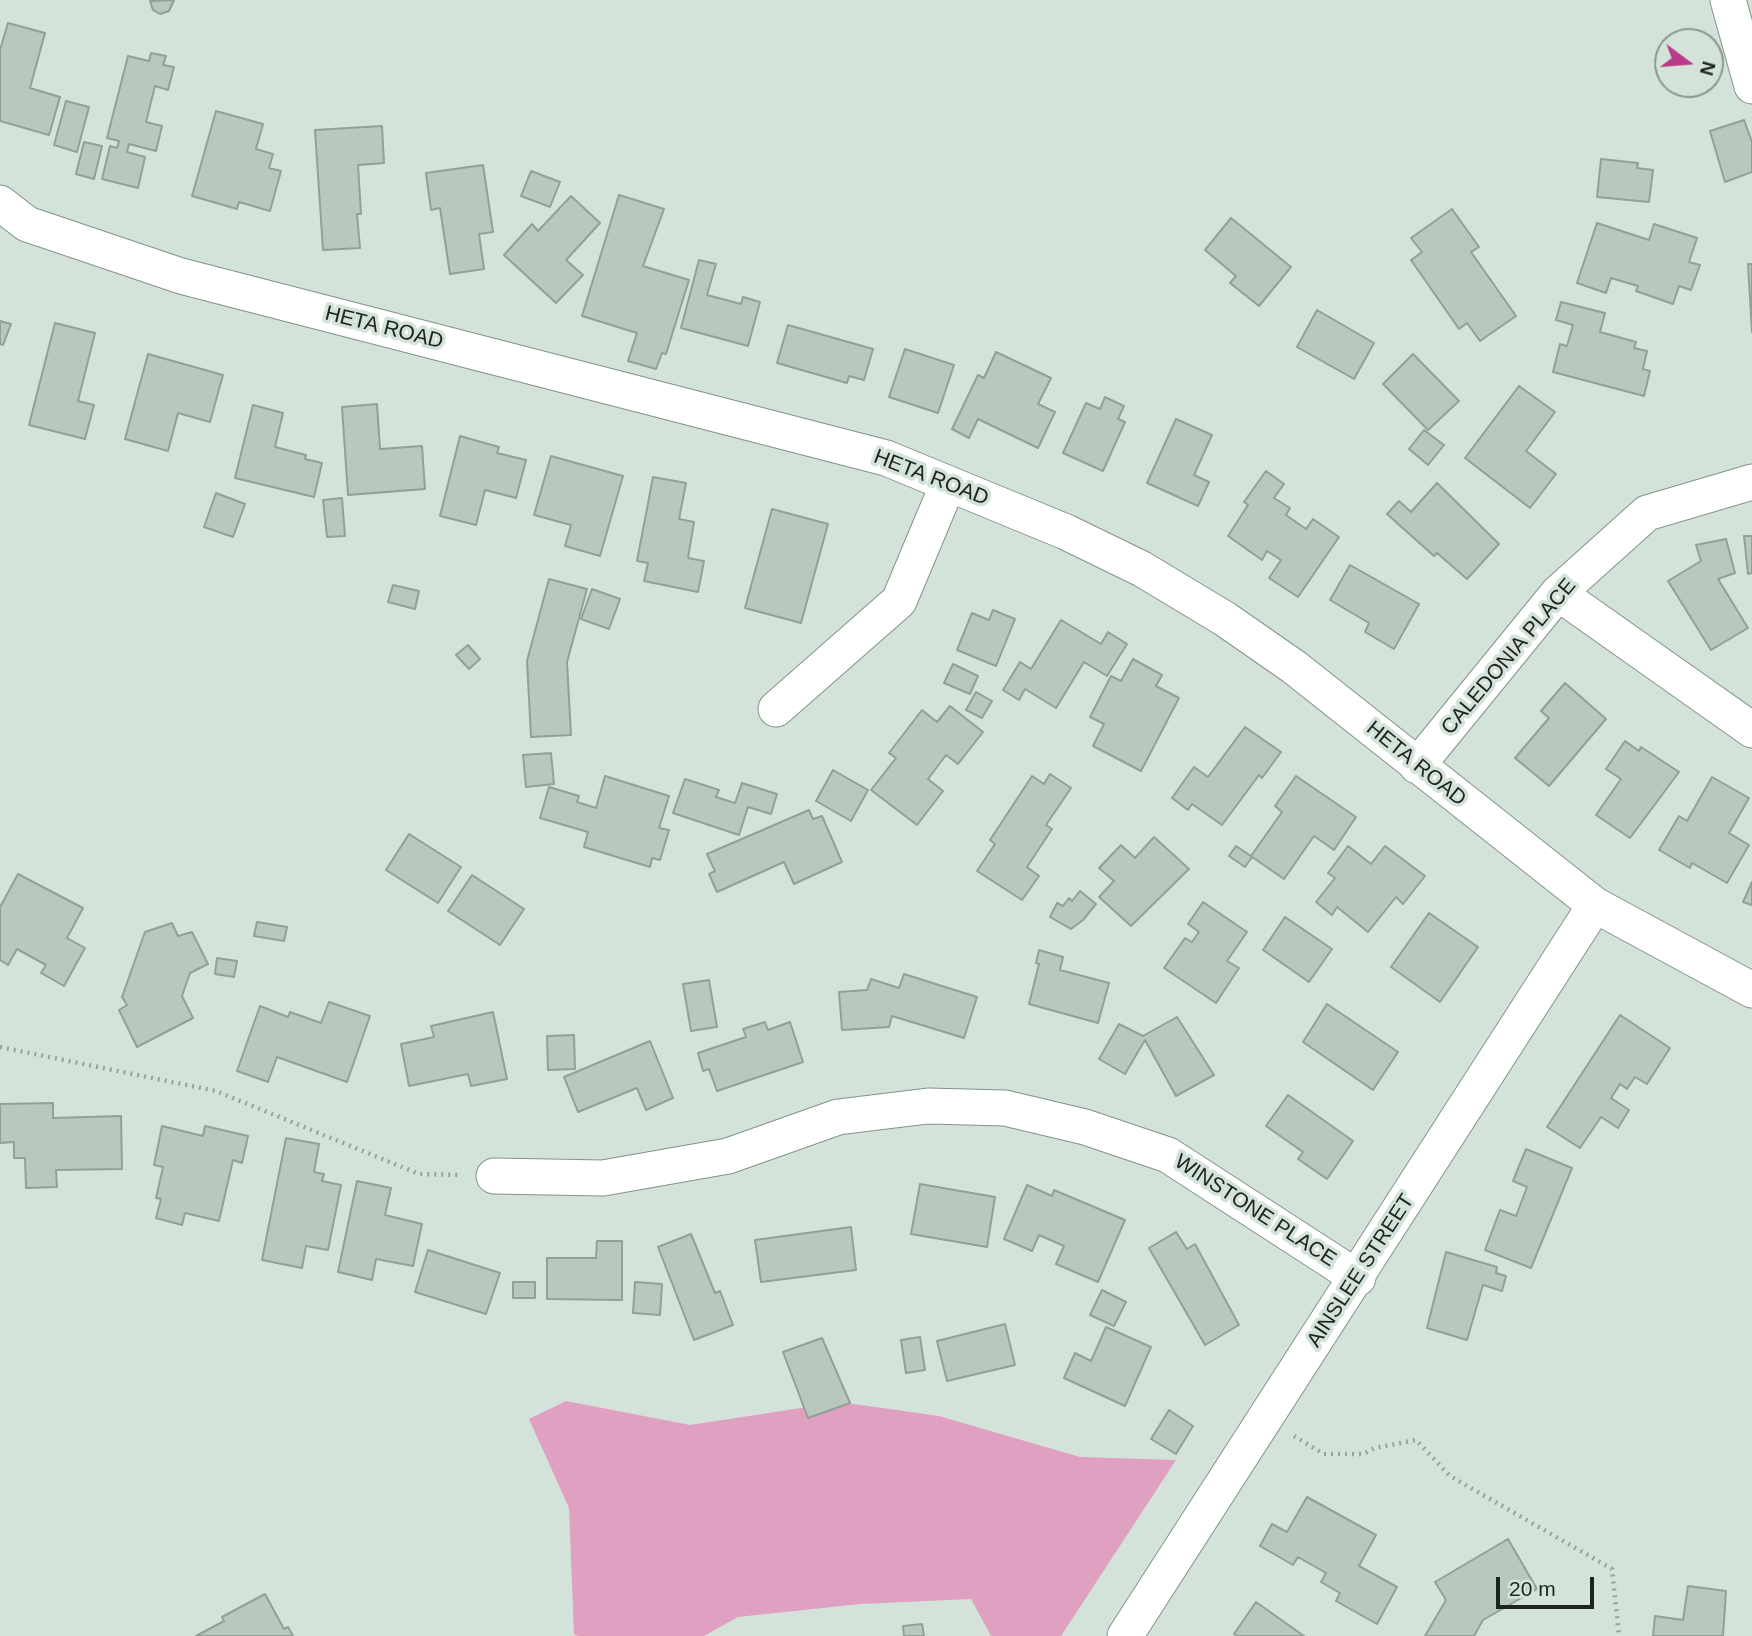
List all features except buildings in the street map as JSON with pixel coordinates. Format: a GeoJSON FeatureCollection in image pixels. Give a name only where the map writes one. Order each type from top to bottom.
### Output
{"type":"FeatureCollection","features":[{"type":"Feature","properties":{"kind":"street"},"geometry":{"type":"LineString","coordinates":[[1728,0],[1752,86]]}},
{"type":"Feature","properties":{"kind":"street","name":"HETA ROAD"},"geometry":{"type":"LineString","coordinates":[[0,203],[27,224],[181,276],[886,458],[1066,531],[1142,569],[1225,619],[1294,667],[1595,905],[1752,990]]}},
{"type":"Feature","properties":{"kind":"street","name":"CALEDONIA PLACE"},"geometry":{"type":"LineString","coordinates":[[1417,766],[1558,593],[1647,513],[1752,482]]}},
{"type":"Feature","properties":{"kind":"street"},"geometry":{"type":"LineString","coordinates":[[776,709],[900,601],[948,484]]}},
{"type":"Feature","properties":{"kind":"street"},"geometry":{"type":"LineString","coordinates":[[1558,593],[1752,730]]}},
{"type":"Feature","properties":{"kind":"street","name":"AINSLEE STREET"},"geometry":{"type":"LineString","coordinates":[[1125,1636],[1358,1278],[1595,905]]}},
{"type":"Feature","properties":{"kind":"street","name":"WINSTONE PLACE"},"geometry":{"type":"LineString","coordinates":[[494,1177],[603,1178],[728,1156],[838,1117],[928,1106],[1005,1108],[1086,1127],[1168,1155],[1358,1278]]}},
{"type":"Feature","properties":{"kind":"path"},"geometry":{"type":"LineString","coordinates":[[0,1047],[216,1091],[419,1174],[494,1177]]}},
{"type":"Feature","properties":{"kind":"path"},"geometry":{"type":"LineString","coordinates":[[1265,1418],[1324,1454],[1363,1454],[1375,1448],[1416,1440],[1450,1476],[1612,1569],[1619,1636]]}},
{"type":"Feature","properties":{"kind":"shaded area"},"geometry":{"type":"Polygon","coordinates":[[[566,1401],[690,1425],[840,1402],[939,1416],[1080,1457],[1176,1460],[1061,1636],[991,1636],[971,1599],[860,1604],[738,1617],[704,1636],[578,1636],[574,1634],[569,1508],[529,1419],[566,1401]]]}}]}
